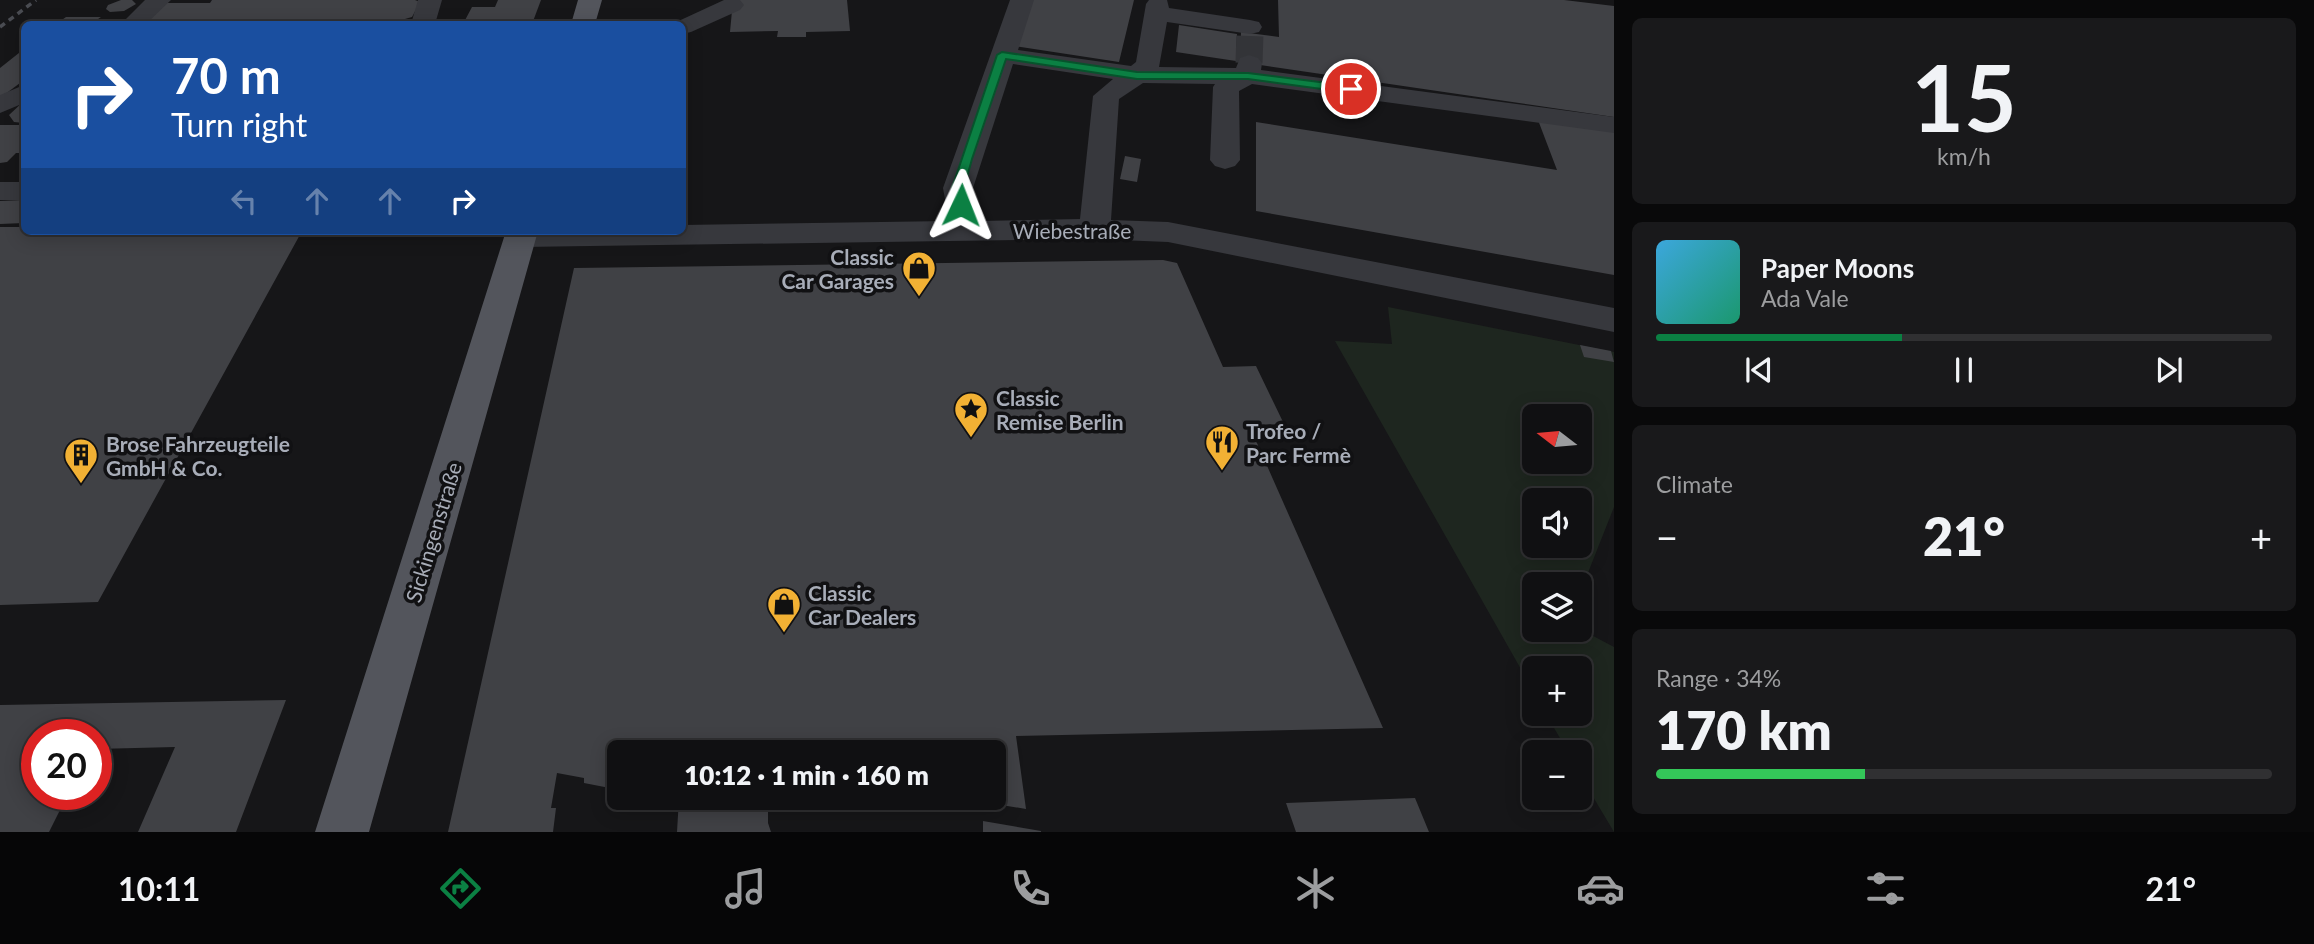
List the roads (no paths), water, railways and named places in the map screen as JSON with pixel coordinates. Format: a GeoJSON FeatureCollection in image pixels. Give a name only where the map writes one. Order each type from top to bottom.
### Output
{"type":"FeatureCollection","features":[{"type":"Feature","properties":{"kind":"main road"},"geometry":{"type":"LineString","coordinates":[[584,21],[590,0]]}},
{"type":"Feature","properties":{"kind":"main road","name":"Sickingenstraße"},"geometry":{"type":"LineString","coordinates":[[342,832],[522,235]]}},
{"type":"Feature","properties":{"kind":"street"},"geometry":{"type":"LineString","coordinates":[[136,21],[159,0]]}},
{"type":"Feature","properties":{"kind":"street"},"geometry":{"type":"LineString","coordinates":[[424,21],[430,0]]}},
{"type":"Feature","properties":{"kind":"street"},"geometry":{"type":"LineString","coordinates":[[967,230],[958,188],[1022,0]]}},
{"type":"Feature","properties":{"kind":"street"},"geometry":{"type":"LineString","coordinates":[[1095,229],[1106,96],[1148,64],[1157,9],[1250,30],[1250,0]]}},
{"type":"Feature","properties":{"kind":"street"},"geometry":{"type":"LineString","coordinates":[[686,25],[732,13],[695,32],[686,32]]}},
{"type":"Feature","properties":{"kind":"street"},"geometry":{"type":"LineString","coordinates":[[1002,55],[1137,75],[1249,69],[1614,125]]}},
{"type":"Feature","properties":{"kind":"street"},"geometry":{"type":"LineString","coordinates":[[1225,160],[1226,87],[1249,69]]}},
{"type":"Feature","properties":{"kind":"street"},"geometry":{"type":"LineString","coordinates":[[0,106],[21,95]]}},
{"type":"Feature","properties":{"kind":"street"},"geometry":{"type":"LineString","coordinates":[[0,173],[21,173]]}},
{"type":"Feature","properties":{"kind":"street"},"geometry":{"type":"LineString","coordinates":[[0,191],[21,191]]}},
{"type":"Feature","properties":{"kind":"street","name":"Wiebestraße"},"geometry":{"type":"LineString","coordinates":[[686,233],[1095,229],[1168,232],[1614,320]]}},
{"type":"Feature","properties":{"kind":"tunnel"},"geometry":{"type":"LineString","coordinates":[[1249,63],[1250,33]]}},
{"type":"Feature","properties":{"kind":"railway"},"geometry":{"type":"LineString","coordinates":[[0,27],[36,0]]}},
{"type":"Feature","properties":{"kind":"place","name":"Classic Car Garages"},"geometry":{"type":"Point","coordinates":[919,298]}},
{"type":"Feature","properties":{"kind":"place","name":"Classic Remise Berlin"},"geometry":{"type":"Point","coordinates":[971,439]}},
{"type":"Feature","properties":{"kind":"place","name":"Trofeo / Parc Fermè"},"geometry":{"type":"Point","coordinates":[1222,472]}},
{"type":"Feature","properties":{"kind":"place","name":"Brose Fahrzeugteile GmbH & Co."},"geometry":{"type":"Point","coordinates":[81,485]}},
{"type":"Feature","properties":{"kind":"place","name":"Classic Car Dealers"},"geometry":{"type":"Point","coordinates":[784,634]}}]}
